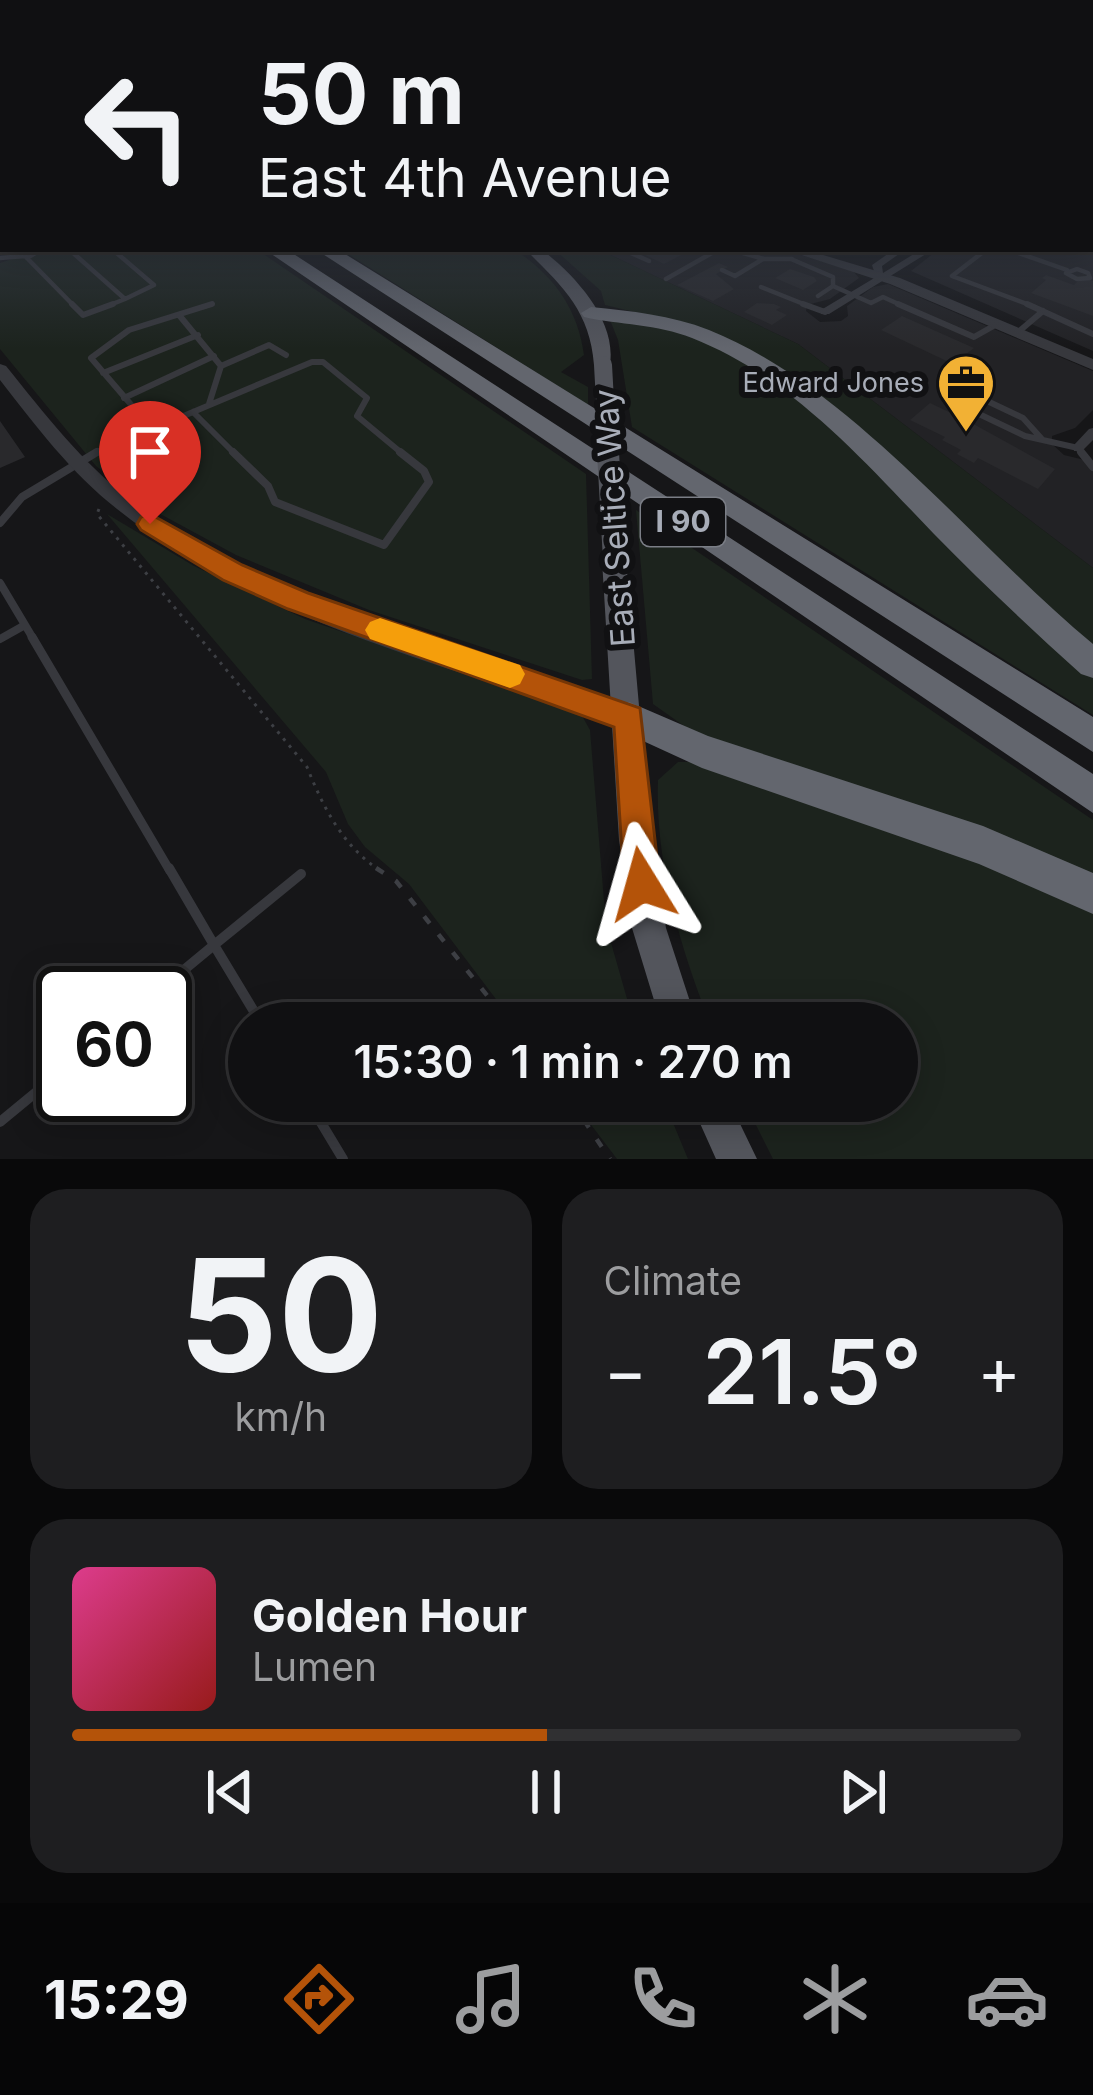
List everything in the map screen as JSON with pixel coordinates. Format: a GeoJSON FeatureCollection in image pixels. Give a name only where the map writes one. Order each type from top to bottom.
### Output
{"type":"FeatureCollection","features":[{"type":"Feature","properties":{"kind":"highway","name":"I 90"},"geometry":{"type":"LineString","coordinates":[[278,252],[1093,795]]}},
{"type":"Feature","properties":{"kind":"highway","name":"I 90"},"geometry":{"type":"LineString","coordinates":[[329,252],[1093,736]]}},
{"type":"Feature","properties":{"kind":"highway"},"geometry":{"type":"LineString","coordinates":[[591,313],[632,316],[693,331],[740,350],[794,382],[838,418],[982,564],[1093,664]]}},
{"type":"Feature","properties":{"kind":"highway"},"geometry":{"type":"LineString","coordinates":[[629,718],[702,751],[983,846],[1093,894]]}},
{"type":"Feature","properties":{"kind":"main road","name":"East Seltice Way"},"geometry":{"type":"LineString","coordinates":[[536,252],[562,274],[591,313],[603,343],[635,840],[649,928],[672,1002]]}},
{"type":"Feature","properties":{"kind":"main road"},"geometry":{"type":"LineString","coordinates":[[719,1122],[736,1159]]}},
{"type":"Feature","properties":{"kind":"street"},"geometry":{"type":"LineString","coordinates":[[836,252],[1021,329],[1093,365]]}},
{"type":"Feature","properties":{"kind":"street"},"geometry":{"type":"LineString","coordinates":[[884,271],[899,252]]}},
{"type":"Feature","properties":{"kind":"street"},"geometry":{"type":"LineString","coordinates":[[825,312],[884,271],[923,252]]}},
{"type":"Feature","properties":{"kind":"street"},"geometry":{"type":"LineString","coordinates":[[794,253],[884,271],[997,324],[1093,354]]}},
{"type":"Feature","properties":{"kind":"street"},"geometry":{"type":"LineString","coordinates":[[0,369],[77,463],[150,524],[233,572],[333,614],[629,718]]}},
{"type":"Feature","properties":{"kind":"street"},"geometry":{"type":"LineString","coordinates":[[1078,448],[1093,432]]}},
{"type":"Feature","properties":{"kind":"lane"},"geometry":{"type":"LineString","coordinates":[[1,252],[27,258],[83,315],[154,285],[116,252]]}},
{"type":"Feature","properties":{"kind":"lane"},"geometry":{"type":"LineString","coordinates":[[27,258],[37,252]]}},
{"type":"Feature","properties":{"kind":"lane"},"geometry":{"type":"LineString","coordinates":[[72,252],[125,299]]}},
{"type":"Feature","properties":{"kind":"lane"},"geometry":{"type":"LineString","coordinates":[[629,252],[649,261]]}},
{"type":"Feature","properties":{"kind":"lane"},"geometry":{"type":"LineString","coordinates":[[666,279],[714,252]]}},
{"type":"Feature","properties":{"kind":"lane"},"geometry":{"type":"LineString","coordinates":[[740,252],[764,259]]}},
{"type":"Feature","properties":{"kind":"lane"},"geometry":{"type":"LineString","coordinates":[[983,252],[952,276],[1093,334]]}},
{"type":"Feature","properties":{"kind":"lane"},"geometry":{"type":"LineString","coordinates":[[1016,252],[1067,270],[1085,271],[1093,263]]}},
{"type":"Feature","properties":{"kind":"lane"},"geometry":{"type":"LineString","coordinates":[[722,270],[735,276],[764,259],[794,253],[833,277],[833,286]]}},
{"type":"Feature","properties":{"kind":"lane"},"geometry":{"type":"LineString","coordinates":[[699,260],[714,266]]}},
{"type":"Feature","properties":{"kind":"lane"},"geometry":{"type":"LineString","coordinates":[[833,286],[871,303],[883,296],[974,337],[997,324]]}},
{"type":"Feature","properties":{"kind":"lane"},"geometry":{"type":"LineString","coordinates":[[818,296],[833,286]]}},
{"type":"Feature","properties":{"kind":"lane"},"geometry":{"type":"LineString","coordinates":[[761,287],[825,312]]}},
{"type":"Feature","properties":{"kind":"lane"},"geometry":{"type":"LineString","coordinates":[[152,429],[91,358],[100,346],[212,304]]}},
{"type":"Feature","properties":{"kind":"lane"},"geometry":{"type":"LineString","coordinates":[[1021,329],[1044,310]]}},
{"type":"Feature","properties":{"kind":"lane"},"geometry":{"type":"LineString","coordinates":[[179,315],[221,366],[208,406]]}},
{"type":"Feature","properties":{"kind":"lane"},"geometry":{"type":"LineString","coordinates":[[103,373],[198,335]]}},
{"type":"Feature","properties":{"kind":"lane"},"geometry":{"type":"LineString","coordinates":[[221,366],[268,345],[286,355]]}},
{"type":"Feature","properties":{"kind":"lane"},"geometry":{"type":"LineString","coordinates":[[124,398],[214,356]]}},
{"type":"Feature","properties":{"kind":"lane"},"geometry":{"type":"LineString","coordinates":[[0,523],[18,497],[77,463],[192,410],[312,362],[323,362],[368,398],[357,416],[424,471],[429,482],[384,544],[275,502],[268,485],[192,410]]}},
{"type":"Feature","properties":{"kind":"lane"},"geometry":{"type":"LineString","coordinates":[[1041,438],[1030,423],[991,402],[966,391],[954,395],[956,403],[997,423],[1041,438],[1078,448],[1093,467]]}},
{"type":"Feature","properties":{"kind":"lane"},"geometry":{"type":"LineString","coordinates":[[0,583],[248,1002]]}},
{"type":"Feature","properties":{"kind":"lane"},"geometry":{"type":"LineString","coordinates":[[0,639],[25,626]]}},
{"type":"Feature","properties":{"kind":"lane"},"geometry":{"type":"LineString","coordinates":[[189,966],[301,874]]}},
{"type":"Feature","properties":{"kind":"lane"},"geometry":{"type":"LineString","coordinates":[[0,1122],[36,1092]]}},
{"type":"Feature","properties":{"kind":"lane"},"geometry":{"type":"LineString","coordinates":[[321,1122],[343,1159]]}},
{"type":"Feature","properties":{"kind":"path"},"geometry":{"type":"LineString","coordinates":[[99,509],[97,514],[307,767],[321,802],[343,836],[368,863],[396,881],[492,1002]]}},
{"type":"Feature","properties":{"kind":"path"},"geometry":{"type":"LineString","coordinates":[[585,1122],[610,1159]]}},
{"type":"Feature","properties":{"kind":"shaded area"},"geometry":{"type":"Polygon","coordinates":[[[33,252],[260,252],[586,474],[592,679],[582,680],[369,610],[236,555],[151,509],[96,466],[0,349],[0,263],[33,252]]]}},
{"type":"Feature","properties":{"kind":"shaded area"},"geometry":{"type":"Polygon","coordinates":[[[345,252],[517,252],[551,281],[576,322],[584,355],[561,372],[588,387],[588,405],[345,252]]]}},
{"type":"Feature","properties":{"kind":"shaded area"},"geometry":{"type":"Polygon","coordinates":[[[557,252],[604,252],[798,344],[1093,568],[1093,654],[816,391],[761,356],[693,326],[605,305],[601,291],[557,252]]]}},
{"type":"Feature","properties":{"kind":"shaded area"},"geometry":{"type":"Polygon","coordinates":[[[604,252],[788,252],[853,271],[859,278],[830,299],[807,305],[806,311],[820,322],[841,321],[848,316],[847,306],[873,287],[888,284],[1093,371],[1093,410],[1075,428],[1052,436],[1052,444],[1064,455],[1093,462],[1093,568],[798,344],[604,252]]]}},
{"type":"Feature","properties":{"kind":"shaded area"},"geometry":{"type":"Polygon","coordinates":[[[935,252],[1093,252],[1093,351],[911,271],[935,252]]]}},
{"type":"Feature","properties":{"kind":"shaded area"},"geometry":{"type":"Polygon","coordinates":[[[628,317],[708,341],[791,387],[1093,675],[1093,715],[632,427],[618,340],[610,320],[628,317]]]}},
{"type":"Feature","properties":{"kind":"shaded area"},"geometry":{"type":"Polygon","coordinates":[[[636,510],[1093,820],[1093,880],[691,731],[653,704],[636,510]]]}},
{"type":"Feature","properties":{"kind":"shaded area"},"geometry":{"type":"Polygon","coordinates":[[[107,514],[194,566],[305,619],[581,714],[590,730],[606,925],[628,1002],[498,1002],[409,884],[365,847],[348,824],[326,772],[107,514]]]}},
{"type":"Feature","properties":{"kind":"shaded area"},"geometry":{"type":"Polygon","coordinates":[[[678,762],[697,762],[766,781],[1093,905],[1093,1159],[773,1159],[754,1122],[918,1122],[918,1002],[702,1002],[665,873],[658,780],[678,762]]]}},
{"type":"Feature","properties":{"kind":"shaded area"},"geometry":{"type":"Polygon","coordinates":[[[589,1122],[673,1122],[688,1159],[617,1159],[589,1122]]]}},
{"type":"Feature","properties":{"kind":"building"},"geometry":{"type":"Polygon","coordinates":[[[643,252],[687,252],[664,264],[643,252]]]}},
{"type":"Feature","properties":{"kind":"building"},"geometry":{"type":"Polygon","coordinates":[[[719,263],[728,267],[716,274],[734,289],[713,301],[677,285],[719,263]]]}},
{"type":"Feature","properties":{"kind":"building"},"geometry":{"type":"Polygon","coordinates":[[[790,269],[817,281],[803,290],[775,278],[790,269]]]}},
{"type":"Feature","properties":{"kind":"building"},"geometry":{"type":"Polygon","coordinates":[[[1046,275],[1074,285],[1082,277],[1093,281],[1093,316],[1031,293],[1046,275]]]}},
{"type":"Feature","properties":{"kind":"building"},"geometry":{"type":"Polygon","coordinates":[[[757,303],[774,304],[787,315],[772,325],[744,312],[757,303]]]}},
{"type":"Feature","properties":{"kind":"building"},"geometry":{"type":"Polygon","coordinates":[[[902,316],[974,348],[953,364],[881,330],[902,316]]]}},
{"type":"Feature","properties":{"kind":"building"},"geometry":{"type":"Polygon","coordinates":[[[930,403],[1055,469],[1038,489],[978,458],[974,463],[957,454],[961,450],[942,440],[945,437],[910,420],[930,403]]]}},
{"type":"Feature","properties":{"kind":"building"},"geometry":{"type":"Polygon","coordinates":[[[0,421],[25,457],[0,468],[0,421]]]}},
{"type":"Feature","properties":{"kind":"slow traffic"},"geometry":{"type":"LineString","coordinates":[[380,630],[510,674]]}},
{"type":"Feature","properties":{"kind":"place","name":"Edward Jones"},"geometry":{"type":"Point","coordinates":[966,434]}},
{"type":"Feature","properties":{"kind":"route"},"geometry":{"type":"LineString","coordinates":[[150,524],[233,572],[298,601],[629,718],[642,884]]}}]}
